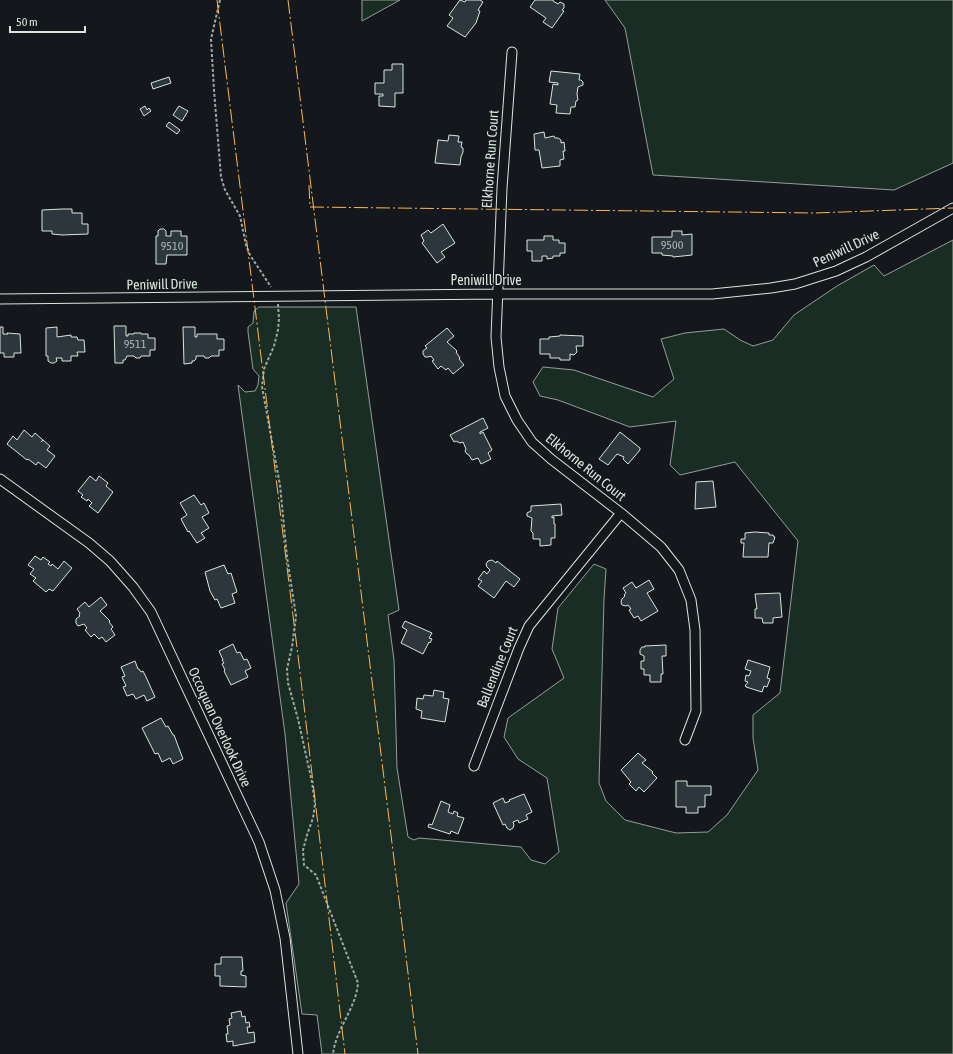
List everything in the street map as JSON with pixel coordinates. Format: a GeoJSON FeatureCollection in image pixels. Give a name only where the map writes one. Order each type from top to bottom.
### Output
{"type":"FeatureCollection","features":[{"type":"Feature","properties":{"kind":"street","name":"Elkhorne Run Court"},"geometry":{"type":"LineString","coordinates":[[512,52],[502,188],[496,337],[499,367],[505,396],[517,420],[532,442],[661,547],[679,570],[691,600],[695,630],[696,711],[685,740]]}},
{"type":"Feature","properties":{"kind":"street","name":"Peniwill Drive"},"geometry":{"type":"LineString","coordinates":[[0,299],[498,294],[712,294],[789,285],[836,271],[872,253],[953,208]]}},
{"type":"Feature","properties":{"kind":"street","name":"Occoquan Overlook Drive"},"geometry":{"type":"LineString","coordinates":[[0,479],[89,543],[110,561],[133,587],[151,612],[259,842],[275,890],[285,938],[298,1054]]}},
{"type":"Feature","properties":{"kind":"street","name":"Ballendine Court"},"geometry":{"type":"LineString","coordinates":[[474,766],[529,626],[621,513]]}},
{"type":"Feature","properties":{"kind":"path"},"geometry":{"type":"LineString","coordinates":[[220,0],[211,39],[221,177],[225,190],[240,216],[246,245],[250,255],[277,296],[279,319],[278,330],[274,346],[264,369],[262,387],[280,485],[296,616],[292,647],[287,669],[288,683],[298,719],[312,782],[315,804],[313,818],[303,850],[304,865],[316,875],[349,956],[358,984],[356,999],[335,1041],[333,1054]]}},
{"type":"Feature","properties":{"kind":"green space"},"geometry":{"type":"Polygon","coordinates":[[[362,0],[400,0],[362,21],[362,0]]]}},
{"type":"Feature","properties":{"kind":"green space"},"geometry":{"type":"Polygon","coordinates":[[[605,0],[953,0],[953,163],[894,190],[653,175],[625,28],[605,0]]]}},
{"type":"Feature","properties":{"kind":"green space"},"geometry":{"type":"Polygon","coordinates":[[[953,240],[953,1054],[322,1054],[317,1015],[302,1014],[286,903],[299,884],[285,734],[238,385],[245,392],[255,391],[258,385],[259,376],[253,369],[248,332],[248,327],[253,323],[254,311],[259,307],[356,307],[399,610],[388,615],[394,660],[397,768],[408,837],[414,840],[419,838],[521,847],[531,860],[545,864],[559,852],[547,778],[518,759],[504,737],[508,718],[564,678],[552,649],[558,608],[594,564],[606,569],[599,783],[606,801],[625,820],[676,833],[708,832],[727,815],[758,770],[753,738],[753,715],[780,693],[798,541],[735,462],[680,475],[670,465],[676,421],[630,427],[558,400],[540,396],[533,382],[543,367],[574,370],[653,397],[674,379],[661,339],[685,333],[724,329],[740,340],[753,346],[773,340],[794,315],[837,286],[874,265],[884,276],[953,240]]]}},
{"type":"Feature","properties":{"kind":"building"},"geometry":{"type":"Polygon","coordinates":[[[460,0],[465,2],[466,0],[480,0],[483,2],[478,10],[480,11],[476,23],[465,37],[447,26],[453,18],[449,15],[460,0]]]}},
{"type":"Feature","properties":{"kind":"building"},"geometry":{"type":"Polygon","coordinates":[[[535,0],[553,0],[558,4],[560,2],[564,4],[564,8],[562,10],[564,11],[552,28],[543,22],[546,18],[530,7],[535,0]]]}},
{"type":"Feature","properties":{"kind":"building"},"geometry":{"type":"Polygon","coordinates":[[[392,64],[403,64],[403,93],[395,93],[395,107],[379,106],[379,96],[383,96],[383,94],[375,94],[375,83],[384,83],[384,70],[392,70],[392,64]]]}},
{"type":"Feature","properties":{"kind":"building"},"geometry":{"type":"Polygon","coordinates":[[[551,71],[580,74],[579,80],[583,82],[583,85],[578,87],[578,100],[576,101],[575,107],[571,107],[570,114],[556,113],[557,105],[550,104],[553,84],[558,85],[558,83],[549,82],[551,71]]]}},
{"type":"Feature","properties":{"kind":"building"},"geometry":{"type":"Polygon","coordinates":[[[169,77],[171,83],[153,89],[151,83],[169,77]]]}},
{"type":"Feature","properties":{"kind":"building"},"geometry":{"type":"Polygon","coordinates":[[[145,106],[147,110],[149,108],[151,111],[144,116],[140,109],[145,106]]]}},
{"type":"Feature","properties":{"kind":"building"},"geometry":{"type":"Polygon","coordinates":[[[179,106],[188,111],[182,121],[173,115],[179,106]]]}},
{"type":"Feature","properties":{"kind":"building"},"geometry":{"type":"Polygon","coordinates":[[[169,122],[180,130],[177,134],[166,126],[169,122]]]}},
{"type":"Feature","properties":{"kind":"building"},"geometry":{"type":"Polygon","coordinates":[[[544,132],[545,138],[554,136],[555,138],[561,140],[561,143],[564,142],[564,159],[560,160],[560,166],[542,168],[539,150],[535,150],[534,134],[544,132]]]}},
{"type":"Feature","properties":{"kind":"building"},"geometry":{"type":"Polygon","coordinates":[[[449,135],[459,136],[458,142],[462,142],[461,147],[463,148],[463,152],[460,165],[435,163],[438,140],[448,141],[449,135]]]}},
{"type":"Feature","properties":{"kind":"building"},"geometry":{"type":"Polygon","coordinates":[[[72,209],[72,213],[82,213],[82,224],[88,224],[88,234],[62,235],[52,234],[52,231],[42,231],[42,210],[72,209]]]}},
{"type":"Feature","properties":{"kind":"building"},"geometry":{"type":"Polygon","coordinates":[[[443,224],[455,243],[441,252],[445,257],[437,263],[422,243],[424,241],[421,235],[428,230],[431,233],[443,224]]]}},
{"type":"Feature","properties":{"kind":"building"},"geometry":{"type":"Polygon","coordinates":[[[160,229],[164,229],[166,231],[166,236],[171,236],[171,231],[181,231],[181,236],[187,236],[187,255],[167,255],[166,264],[156,264],[156,236],[158,236],[158,231],[160,229]]]}},
{"type":"Feature","properties":{"kind":"building"},"geometry":{"type":"Polygon","coordinates":[[[672,231],[682,231],[682,235],[692,234],[692,255],[673,257],[662,255],[662,253],[652,253],[652,237],[672,237],[672,231]]]}},
{"type":"Feature","properties":{"kind":"building"},"geometry":{"type":"Polygon","coordinates":[[[544,236],[553,236],[553,240],[559,240],[559,243],[565,243],[565,253],[560,253],[560,256],[553,256],[553,258],[547,259],[547,256],[542,256],[542,261],[532,261],[532,251],[527,251],[527,240],[544,240],[544,236]]]}},
{"type":"Feature","properties":{"kind":"building"},"geometry":{"type":"Polygon","coordinates":[[[114,326],[126,326],[126,336],[128,336],[128,334],[141,333],[148,334],[148,338],[155,338],[155,350],[150,350],[150,356],[141,356],[140,358],[136,358],[134,356],[127,356],[125,360],[123,360],[123,363],[115,363],[114,326]]]}},
{"type":"Feature","properties":{"kind":"building"},"geometry":{"type":"Polygon","coordinates":[[[0,327],[3,327],[3,334],[20,334],[21,353],[14,353],[14,357],[4,357],[4,353],[0,353],[0,327]]]}},
{"type":"Feature","properties":{"kind":"building"},"geometry":{"type":"Polygon","coordinates":[[[57,327],[57,337],[71,335],[71,337],[77,337],[78,340],[84,340],[85,352],[77,352],[78,356],[71,356],[71,361],[62,361],[62,358],[56,358],[57,361],[54,363],[48,361],[48,356],[46,356],[46,328],[57,327]]]}},
{"type":"Feature","properties":{"kind":"building"},"geometry":{"type":"Polygon","coordinates":[[[183,327],[195,327],[195,337],[197,337],[197,334],[217,334],[217,339],[224,339],[224,350],[219,350],[219,356],[205,358],[204,356],[196,356],[196,359],[192,361],[192,363],[184,364],[183,327]]]}},
{"type":"Feature","properties":{"kind":"building"},"geometry":{"type":"Polygon","coordinates":[[[447,328],[454,336],[447,342],[457,351],[456,352],[460,358],[459,359],[464,365],[453,374],[448,368],[446,370],[441,366],[438,369],[432,361],[434,360],[431,356],[425,357],[423,354],[423,351],[427,348],[425,346],[447,328]]]}},
{"type":"Feature","properties":{"kind":"building"},"geometry":{"type":"Polygon","coordinates":[[[560,335],[583,336],[583,346],[576,346],[577,352],[574,355],[570,354],[570,360],[550,358],[550,354],[540,354],[540,339],[549,339],[549,337],[560,335]]]}},
{"type":"Feature","properties":{"kind":"building"},"geometry":{"type":"Polygon","coordinates":[[[483,418],[488,428],[480,432],[480,434],[483,432],[492,450],[488,453],[491,459],[481,464],[478,458],[472,460],[467,454],[463,442],[454,442],[450,435],[483,418]]]}},
{"type":"Feature","properties":{"kind":"building"},"geometry":{"type":"Polygon","coordinates":[[[24,430],[32,437],[35,433],[50,446],[47,450],[55,456],[46,468],[38,462],[36,465],[28,459],[27,460],[7,444],[13,436],[17,440],[24,430]]]}},
{"type":"Feature","properties":{"kind":"building"},"geometry":{"type":"Polygon","coordinates":[[[620,432],[640,448],[640,450],[628,464],[623,459],[624,457],[617,454],[608,465],[599,459],[620,432]]]}},
{"type":"Feature","properties":{"kind":"building"},"geometry":{"type":"Polygon","coordinates":[[[90,476],[96,481],[99,476],[108,483],[106,486],[113,492],[98,513],[89,506],[92,503],[88,499],[87,501],[81,497],[83,495],[78,491],[90,476]]]}},
{"type":"Feature","properties":{"kind":"building"},"geometry":{"type":"Polygon","coordinates":[[[713,481],[716,507],[695,509],[696,482],[713,481]]]}},
{"type":"Feature","properties":{"kind":"building"},"geometry":{"type":"Polygon","coordinates":[[[194,495],[201,505],[204,503],[209,513],[202,517],[209,528],[201,533],[205,538],[197,543],[189,531],[188,532],[181,519],[187,515],[180,503],[194,495]]]}},
{"type":"Feature","properties":{"kind":"building"},"geometry":{"type":"Polygon","coordinates":[[[561,504],[562,515],[552,516],[552,518],[554,517],[555,524],[555,538],[551,538],[551,545],[540,546],[540,539],[533,539],[533,533],[531,531],[532,518],[527,516],[527,513],[531,511],[531,506],[561,504]]]}},
{"type":"Feature","properties":{"kind":"building"},"geometry":{"type":"Polygon","coordinates":[[[745,533],[769,533],[769,535],[773,535],[775,537],[773,543],[769,543],[768,557],[743,557],[744,543],[741,543],[741,539],[745,539],[745,533]]]}},
{"type":"Feature","properties":{"kind":"building"},"geometry":{"type":"Polygon","coordinates":[[[35,556],[41,560],[43,557],[50,562],[48,564],[51,566],[52,564],[58,569],[64,561],[72,568],[53,591],[49,589],[46,592],[33,581],[36,578],[30,574],[34,569],[28,565],[35,556]]]}},
{"type":"Feature","properties":{"kind":"building"},"geometry":{"type":"Polygon","coordinates":[[[492,560],[496,563],[497,561],[520,579],[514,587],[506,581],[494,598],[478,586],[482,581],[478,579],[484,571],[487,574],[490,570],[486,564],[488,561],[492,560]]]}},
{"type":"Feature","properties":{"kind":"building"},"geometry":{"type":"Polygon","coordinates":[[[224,565],[228,574],[231,573],[237,592],[232,594],[235,603],[221,608],[217,599],[215,600],[210,591],[205,572],[224,565]]]}},
{"type":"Feature","properties":{"kind":"building"},"geometry":{"type":"Polygon","coordinates":[[[649,580],[654,589],[647,593],[658,611],[641,621],[638,616],[634,618],[628,605],[622,605],[622,599],[626,593],[623,588],[632,582],[636,588],[649,580]]]}},
{"type":"Feature","properties":{"kind":"building"},"geometry":{"type":"Polygon","coordinates":[[[780,593],[782,617],[773,618],[773,623],[763,623],[762,618],[755,618],[755,609],[757,609],[755,594],[780,593]]]}},
{"type":"Feature","properties":{"kind":"building"},"geometry":{"type":"Polygon","coordinates":[[[101,597],[107,605],[100,611],[110,621],[109,622],[113,627],[111,629],[115,635],[106,642],[102,637],[99,639],[94,634],[91,637],[85,630],[87,628],[84,624],[78,626],[76,623],[76,619],[80,616],[77,609],[85,602],[89,607],[101,597]]]}},
{"type":"Feature","properties":{"kind":"building"},"geometry":{"type":"Polygon","coordinates":[[[405,621],[432,633],[429,638],[432,639],[423,654],[401,643],[407,630],[402,627],[405,621]]]}},
{"type":"Feature","properties":{"kind":"building"},"geometry":{"type":"Polygon","coordinates":[[[233,644],[237,653],[240,652],[244,660],[247,659],[251,668],[245,671],[248,677],[231,685],[224,671],[225,670],[222,664],[224,663],[219,651],[233,644]]]}},
{"type":"Feature","properties":{"kind":"building"},"geometry":{"type":"Polygon","coordinates":[[[666,645],[666,656],[662,656],[663,674],[661,674],[661,682],[650,682],[650,675],[644,675],[644,669],[641,669],[641,661],[644,661],[644,656],[640,654],[640,650],[645,646],[666,645]]]}},
{"type":"Feature","properties":{"kind":"building"},"geometry":{"type":"Polygon","coordinates":[[[748,660],[770,667],[767,678],[770,679],[767,687],[764,686],[762,692],[745,686],[748,682],[745,681],[746,675],[749,676],[751,671],[745,669],[748,660]]]}},
{"type":"Feature","properties":{"kind":"building"},"geometry":{"type":"Polygon","coordinates":[[[135,661],[138,669],[141,672],[143,671],[155,697],[147,701],[144,695],[136,699],[133,694],[127,696],[123,687],[126,686],[122,677],[125,676],[121,667],[135,661]]]}},
{"type":"Feature","properties":{"kind":"building"},"geometry":{"type":"Polygon","coordinates":[[[434,690],[444,692],[443,698],[449,699],[445,722],[421,718],[422,711],[416,709],[417,698],[423,699],[424,695],[433,696],[434,690]]]}},
{"type":"Feature","properties":{"kind":"building"},"geometry":{"type":"Polygon","coordinates":[[[161,718],[166,727],[168,726],[174,735],[183,759],[173,764],[170,758],[162,762],[158,753],[155,754],[142,728],[161,718]]]}},
{"type":"Feature","properties":{"kind":"building"},"geometry":{"type":"Polygon","coordinates":[[[638,753],[646,760],[642,763],[653,772],[652,773],[657,778],[644,792],[639,787],[636,791],[629,784],[631,782],[621,770],[638,753]]]}},
{"type":"Feature","properties":{"kind":"building"},"geometry":{"type":"Polygon","coordinates":[[[676,781],[687,781],[687,786],[711,786],[711,795],[705,795],[705,807],[698,807],[698,813],[686,813],[686,807],[676,807],[676,781]]]}},
{"type":"Feature","properties":{"kind":"building"},"geometry":{"type":"Polygon","coordinates":[[[524,794],[532,812],[526,815],[528,819],[519,823],[518,820],[513,822],[513,828],[510,830],[505,824],[503,825],[493,803],[503,798],[505,803],[524,794]]]}},
{"type":"Feature","properties":{"kind":"building"},"geometry":{"type":"Polygon","coordinates":[[[441,801],[450,805],[448,812],[453,814],[454,811],[458,813],[457,816],[464,818],[458,834],[451,831],[450,834],[428,827],[429,824],[432,825],[441,801]]]}},
{"type":"Feature","properties":{"kind":"building"},"geometry":{"type":"Polygon","coordinates":[[[221,957],[242,957],[243,971],[241,971],[241,975],[246,976],[246,987],[220,986],[220,976],[215,976],[215,964],[221,964],[221,957]]]}},
{"type":"Feature","properties":{"kind":"building"},"geometry":{"type":"Polygon","coordinates":[[[241,1011],[242,1017],[245,1016],[246,1023],[249,1022],[250,1027],[247,1027],[248,1033],[254,1032],[255,1042],[233,1046],[233,1041],[227,1042],[227,1026],[230,1025],[229,1019],[232,1018],[231,1013],[241,1011]]]}},
{"type":"Feature","properties":{"kind":"power"},"geometry":{"type":"LineString","coordinates":[[217,0],[300,672],[345,1054]]}},
{"type":"Feature","properties":{"kind":"power"},"geometry":{"type":"LineString","coordinates":[[288,0],[418,1054]]}},
{"type":"Feature","properties":{"kind":"power"},"geometry":{"type":"LineString","coordinates":[[309,185],[310,207],[815,213],[953,208]]}}]}
